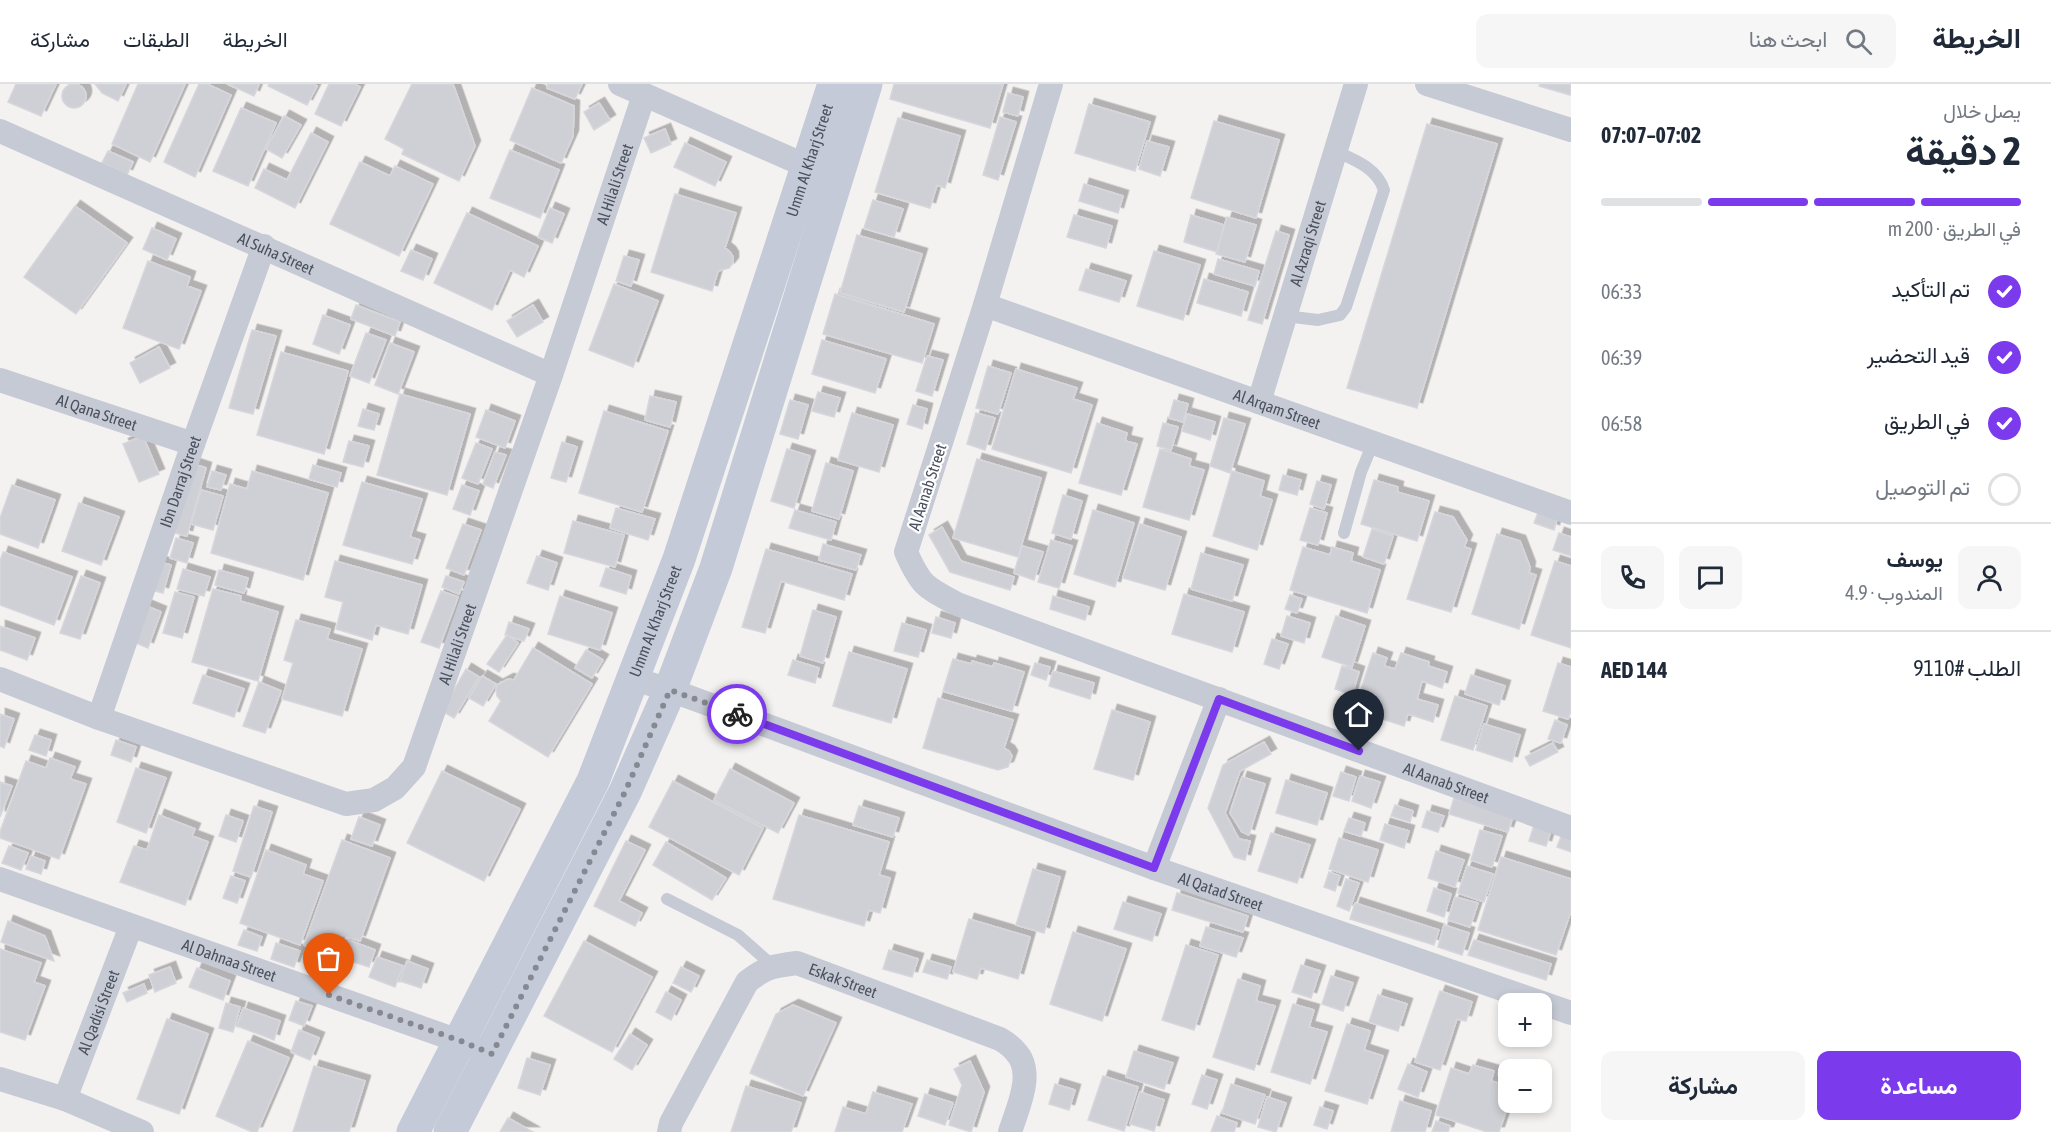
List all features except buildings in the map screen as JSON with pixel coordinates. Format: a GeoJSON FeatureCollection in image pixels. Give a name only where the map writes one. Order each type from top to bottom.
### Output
{"type":"FeatureCollection","features":[{"type":"Feature","properties":{"kind":"street"},"geometry":{"type":"LineString","coordinates":[[620,84],[822,173]]}},
{"type":"Feature","properties":{"kind":"street","name":"Umm Al Kharj Street"},"geometry":{"type":"LineString","coordinates":[[450,1132],[625,792],[670,690],[716,568],[822,173],[834,84]]}},
{"type":"Feature","properties":{"kind":"street","name":"Umm Al Kharj Street"},"geometry":{"type":"LineString","coordinates":[[413,1132],[593,781],[634,679],[822,173],[867,84]]}},
{"type":"Feature","properties":{"kind":"street","name":"Al Aanab Street"},"geometry":{"type":"LineString","coordinates":[[1051,84],[985,305],[906,552],[917,577],[931,590],[957,604],[1571,828]]}},
{"type":"Feature","properties":{"kind":"street","name":"Al Azraqi Street"},"geometry":{"type":"LineString","coordinates":[[1259,402],[1356,84]]}},
{"type":"Feature","properties":{"kind":"street"},"geometry":{"type":"LineString","coordinates":[[1427,84],[1571,130]]}},
{"type":"Feature","properties":{"kind":"street","name":"Al Hilali Street"},"geometry":{"type":"LineString","coordinates":[[0,680],[346,804],[374,800],[395,788],[414,767],[551,375],[644,95]]}},
{"type":"Feature","properties":{"kind":"street","name":"Al Suha Street"},"geometry":{"type":"LineString","coordinates":[[0,131],[551,375]]}},
{"type":"Feature","properties":{"kind":"street","name":"Ibn Darraj Street"},"geometry":{"type":"LineString","coordinates":[[99,717],[264,246]]}},
{"type":"Feature","properties":{"kind":"street","name":"Al Arqam Street"},"geometry":{"type":"LineString","coordinates":[[985,305],[1571,513]]}},
{"type":"Feature","properties":{"kind":"street","name":"Al Qana Street"},"geometry":{"type":"LineString","coordinates":[[0,380],[193,444]]}},
{"type":"Feature","properties":{"kind":"street","name":"Al Qatad Street"},"geometry":{"type":"LineString","coordinates":[[634,679],[670,690],[1154,868],[1571,1013]]}},
{"type":"Feature","properties":{"kind":"street"},"geometry":{"type":"LineString","coordinates":[[1154,868],[1219,699]]}},
{"type":"Feature","properties":{"kind":"street","name":"Al Dahnaa Street"},"geometry":{"type":"LineString","coordinates":[[0,879],[461,1041],[492,1054]]}},
{"type":"Feature","properties":{"kind":"street","name":"Al Qadisi Street"},"geometry":{"type":"LineString","coordinates":[[65,1099],[131,926]]}},
{"type":"Feature","properties":{"kind":"street","name":"Eskak Street"},"geometry":{"type":"LineString","coordinates":[[773,966],[796,963],[1000,1038],[1017,1052],[1022,1064],[1025,1083],[1010,1132]]}},
{"type":"Feature","properties":{"kind":"street"},"geometry":{"type":"LineString","coordinates":[[669,1132],[671,1123],[747,982],[762,970],[773,966]]}},
{"type":"Feature","properties":{"kind":"street"},"geometry":{"type":"LineString","coordinates":[[0,1079],[65,1099],[142,1132]]}},
{"type":"Feature","properties":{"kind":"lane"},"geometry":{"type":"LineString","coordinates":[[1285,316],[1318,320],[1340,315],[1346,306],[1384,190],[1380,179],[1364,165],[1335,151]]}},
{"type":"Feature","properties":{"kind":"lane"},"geometry":{"type":"LineString","coordinates":[[1344,533],[1361,472],[1373,442]]}},
{"type":"Feature","properties":{"kind":"lane"},"geometry":{"type":"LineString","coordinates":[[668,899],[738,935],[773,966]]}},
{"type":"Feature","properties":{"kind":"way so far"},"geometry":{"type":"LineString","coordinates":[[329,995],[492,1054],[625,792],[670,690],[737,714]]}},
{"type":"Feature","properties":{"kind":"route"},"geometry":{"type":"LineString","coordinates":[[737,714],[1154,868],[1219,699],[1359,751]]}}]}
